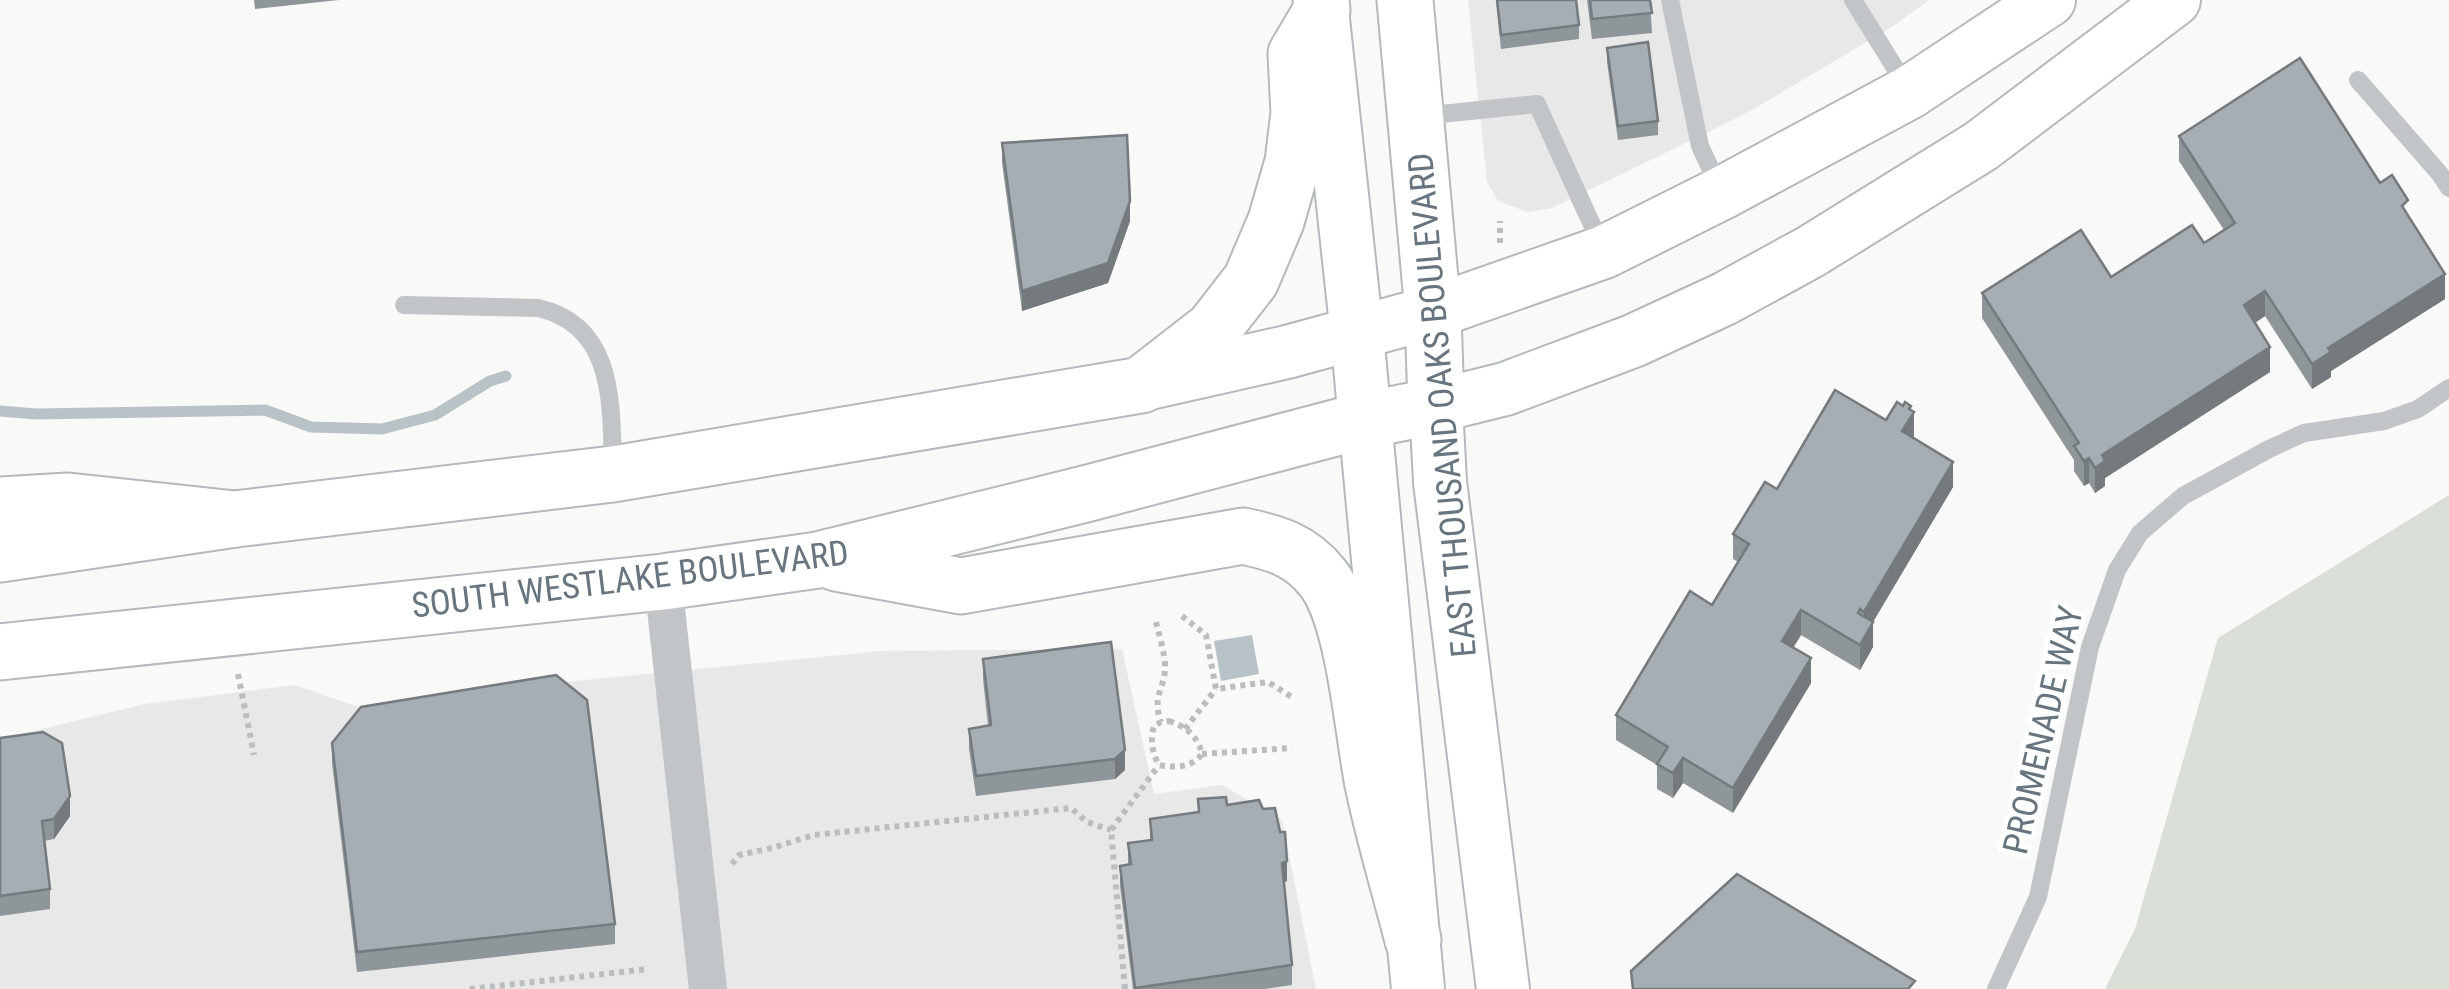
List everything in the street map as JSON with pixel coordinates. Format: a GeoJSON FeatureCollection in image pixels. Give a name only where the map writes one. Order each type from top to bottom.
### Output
{"type":"FeatureCollection","features":[{"type":"Feature","properties":{"kind":"main road","name":"EAST THOUSAND OAKS BOULEVARD"},"geometry":{"type":"LineString","coordinates":[[1405,0],[1433,312],[1440,482],[1504,989]]}},
{"type":"Feature","properties":{"kind":"main road"},"geometry":{"type":"LineString","coordinates":[[0,554],[236,520],[613,474],[1142,385],[1357,334],[1433,312],[1604,252],[1910,92],[2049,0]]}},
{"type":"Feature","properties":{"kind":"main road"},"geometry":{"type":"LineString","coordinates":[[1436,406],[1505,389],[1633,341],[1724,299],[1810,252],[1981,146],[2174,0]]}},
{"type":"Feature","properties":{"kind":"main road"},"geometry":{"type":"LineString","coordinates":[[1322,5],[1416,965]]}},
{"type":"Feature","properties":{"kind":"main road"},"geometry":{"type":"LineString","coordinates":[[1142,385],[1213,329],[1251,280],[1276,221],[1293,162],[1298,113],[1296,54],[1322,5]]}},
{"type":"Feature","properties":{"kind":"main road","name":"SOUTH WESTLAKE BOULEVARD"},"geometry":{"type":"LineString","coordinates":[[0,652],[663,582],[818,560],[1365,420],[1436,406]]}},
{"type":"Feature","properties":{"kind":"main road"},"geometry":{"type":"LineString","coordinates":[[0,505],[68,500],[236,520]]}},
{"type":"Feature","properties":{"kind":"main road"},"geometry":{"type":"LineString","coordinates":[[818,560],[961,586],[1243,536],[1289,548],[1324,578],[1338,604],[1374,787],[1416,965]]}},
{"type":"Feature","properties":{"kind":"street"},"geometry":{"type":"LineString","coordinates":[[663,582],[708,989]]}},
{"type":"Feature","properties":{"kind":"lane"},"geometry":{"type":"LineString","coordinates":[[1670,0],[1700,146],[1722,193]]}},
{"type":"Feature","properties":{"kind":"lane"},"geometry":{"type":"LineString","coordinates":[[1853,0],[1910,92]]}},
{"type":"Feature","properties":{"kind":"lane"},"geometry":{"type":"LineString","coordinates":[[2358,80],[2449,188]]}},
{"type":"Feature","properties":{"kind":"lane"},"geometry":{"type":"LineString","coordinates":[[1417,116],[1537,104],[1604,252]]}},
{"type":"Feature","properties":{"kind":"lane"},"geometry":{"type":"LineString","coordinates":[[404,305],[538,308],[560,313],[584,331],[604,364],[612,421],[613,474]]}},
{"type":"Feature","properties":{"kind":"lane","name":"PROMENADE WAY"},"geometry":{"type":"LineString","coordinates":[[1996,989],[2038,897],[2090,647],[2117,570],[2140,533],[2183,496],[2269,449],[2304,433],[2384,420],[2418,408],[2449,388]]}},
{"type":"Feature","properties":{"kind":"path"},"geometry":{"type":"LineString","coordinates":[[1182,616],[1206,635],[1216,688],[1186,729]]}},
{"type":"Feature","properties":{"kind":"path"},"geometry":{"type":"LineString","coordinates":[[1156,622],[1164,663],[1164,678],[1156,698],[1161,722]]}},
{"type":"Feature","properties":{"kind":"path"},"geometry":{"type":"LineString","coordinates":[[238,674],[254,756]]}},
{"type":"Feature","properties":{"kind":"path"},"geometry":{"type":"LineString","coordinates":[[1216,688],[1268,682],[1295,699]]}},
{"type":"Feature","properties":{"kind":"path"},"geometry":{"type":"LineString","coordinates":[[1159,765],[1151,735],[1154,726],[1161,722],[1169,721],[1186,729],[1202,754]]}},
{"type":"Feature","properties":{"kind":"path"},"geometry":{"type":"LineString","coordinates":[[1159,765],[1188,765],[1202,754],[1292,748]]}},
{"type":"Feature","properties":{"kind":"path"},"geometry":{"type":"LineString","coordinates":[[1126,989],[1110,830],[1159,765]]}},
{"type":"Feature","properties":{"kind":"path"},"geometry":{"type":"LineString","coordinates":[[733,880],[731,862],[739,855],[814,835],[1071,808],[1087,822],[1110,830]]}},
{"type":"Feature","properties":{"kind":"path"},"geometry":{"type":"LineString","coordinates":[[470,989],[648,968]]}},
{"type":"Feature","properties":{"kind":"shaded area"},"geometry":{"type":"Polygon","coordinates":[[[1468,0],[1929,0],[1892,27],[1745,114],[1552,208],[1527,212],[1498,201],[1487,182],[1468,0]]]}},
{"type":"Feature","properties":{"kind":"shaded area"},"geometry":{"type":"Polygon","coordinates":[[[2449,495],[2449,989],[2105,989],[2135,929],[2218,638],[2449,495]]]}},
{"type":"Feature","properties":{"kind":"shaded area"},"geometry":{"type":"Polygon","coordinates":[[[1252,635],[1259,674],[1221,681],[1214,641],[1252,635]]]}},
{"type":"Feature","properties":{"kind":"shaded area"},"geometry":{"type":"Polygon","coordinates":[[[1122,649],[1154,794],[1222,785],[1282,820],[1316,989],[0,989],[0,739],[145,704],[295,685],[358,707],[881,651],[1122,649]]]}},
{"type":"Feature","properties":{"kind":"building"},"geometry":{"type":"Polygon","coordinates":[[[1497,0],[1576,0],[1579,25],[1501,35],[1497,0]]]}},
{"type":"Feature","properties":{"kind":"building"},"geometry":{"type":"Polygon","coordinates":[[[1590,0],[1650,0],[1652,13],[1592,19],[1590,0]]]}},
{"type":"Feature","properties":{"kind":"building"},"geometry":{"type":"Polygon","coordinates":[[[1648,42],[1658,121],[1618,126],[1607,48],[1648,42]]]}},
{"type":"Feature","properties":{"kind":"building"},"geometry":{"type":"Polygon","coordinates":[[[2300,58],[2380,183],[2392,175],[2408,200],[2402,206],[2445,274],[2328,348],[2331,352],[2312,364],[2265,291],[2244,305],[2270,347],[2102,455],[2105,461],[2095,468],[2089,458],[2084,461],[2074,446],[2079,443],[1982,293],[2081,230],[2111,277],[2192,225],[2204,243],[2235,223],[2179,136],[2300,58]]]}},
{"type":"Feature","properties":{"kind":"building"},"geometry":{"type":"Polygon","coordinates":[[[1127,135],[1130,201],[1108,263],[1022,291],[1002,143],[1127,135]]]}},
{"type":"Feature","properties":{"kind":"building"},"geometry":{"type":"Polygon","coordinates":[[[1835,390],[1886,420],[1897,402],[1903,406],[1905,402],[1914,412],[1902,431],[1953,462],[1864,612],[1860,609],[1858,613],[1873,622],[1860,645],[1801,610],[1782,641],[1811,658],[1733,788],[1683,758],[1673,773],[1657,764],[1668,747],[1616,715],[1690,591],[1712,605],[1749,544],[1733,534],[1765,482],[1777,489],[1835,390]]]}},
{"type":"Feature","properties":{"kind":"building"},"geometry":{"type":"Polygon","coordinates":[[[1111,642],[1125,750],[1115,759],[976,776],[969,729],[991,725],[983,659],[1111,642]]]}},
{"type":"Feature","properties":{"kind":"building"},"geometry":{"type":"Polygon","coordinates":[[[556,675],[587,700],[615,924],[357,952],[332,743],[361,707],[556,675]]]}},
{"type":"Feature","properties":{"kind":"building"},"geometry":{"type":"Polygon","coordinates":[[[43,732],[62,743],[70,796],[54,819],[42,821],[50,889],[0,896],[0,738],[43,732]]]}},
{"type":"Feature","properties":{"kind":"building"},"geometry":{"type":"Polygon","coordinates":[[[1226,797],[1227,805],[1259,800],[1263,809],[1275,808],[1280,832],[1285,832],[1287,861],[1282,863],[1292,965],[1135,988],[1120,866],[1131,864],[1128,843],[1152,840],[1150,819],[1199,812],[1198,799],[1226,797]]]}},
{"type":"Feature","properties":{"kind":"building"},"geometry":{"type":"Polygon","coordinates":[[[1737,874],[1915,981],[1908,989],[1633,989],[1631,971],[1737,874]]]}},
{"type":"Feature","properties":{"kind":"waterway"},"geometry":{"type":"LineString","coordinates":[[0,411],[36,414],[265,410],[311,427],[382,429],[435,415],[490,381],[506,376]]}}]}
